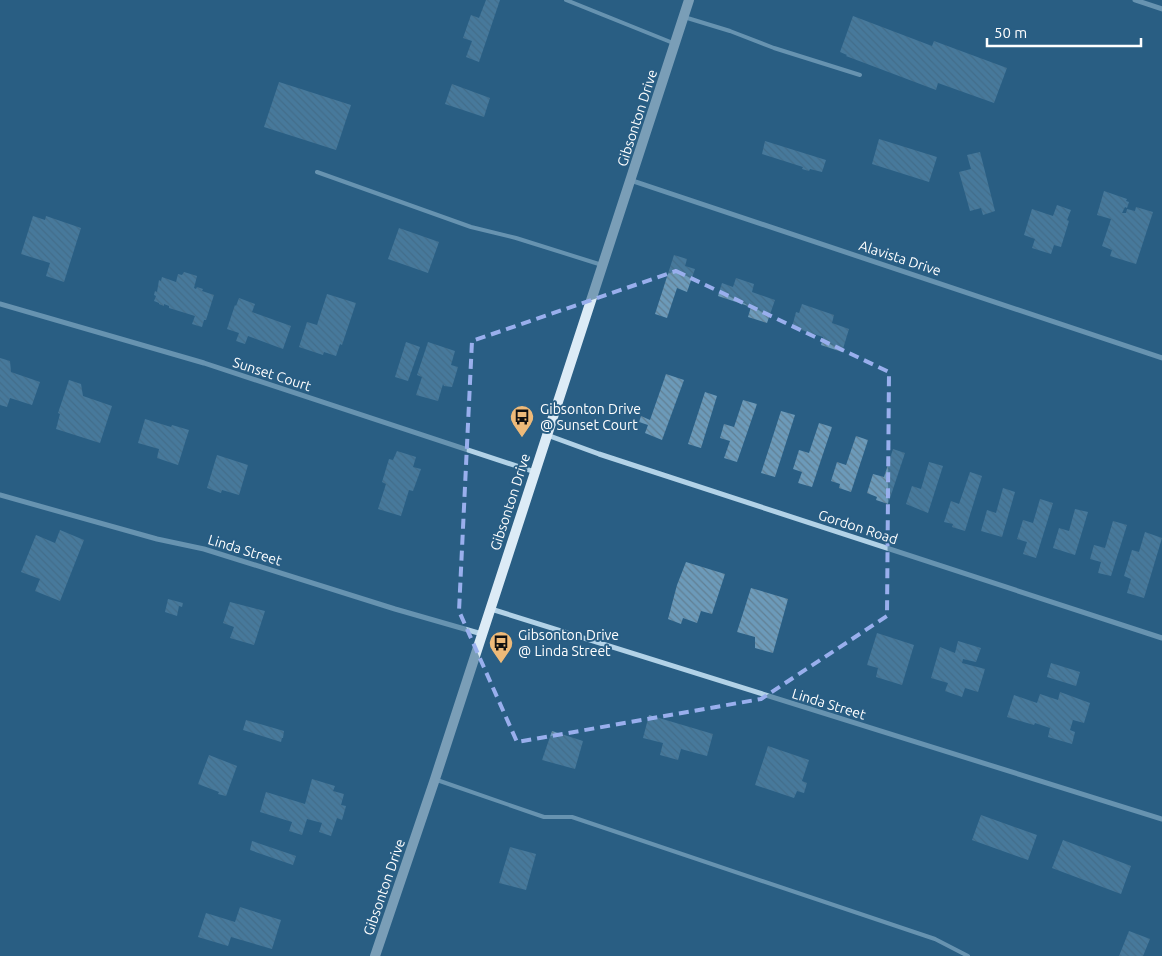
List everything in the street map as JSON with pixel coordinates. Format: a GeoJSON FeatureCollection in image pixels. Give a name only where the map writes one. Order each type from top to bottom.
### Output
{"type":"FeatureCollection","features":[{"type":"Feature","properties":{"kind":"main road","name":"Gibsonton Drive"},"geometry":{"type":"LineString","coordinates":[[375,956],[435,779],[689,0]]}},
{"type":"Feature","properties":{"kind":"street"},"geometry":{"type":"LineString","coordinates":[[1134,0],[1162,9]]}},
{"type":"Feature","properties":{"kind":"street","name":"Alavista Drive"},"geometry":{"type":"LineString","coordinates":[[630,180],[1162,358]]}},
{"type":"Feature","properties":{"kind":"street","name":"Sunset Court"},"geometry":{"type":"LineString","coordinates":[[0,304],[204,363],[535,472]]}},
{"type":"Feature","properties":{"kind":"street","name":"Gordon Road"},"geometry":{"type":"LineString","coordinates":[[547,435],[608,457],[1162,638]]}},
{"type":"Feature","properties":{"kind":"street","name":"Linda Street"},"geometry":{"type":"LineString","coordinates":[[0,495],[157,539],[204,549],[482,634]]}},
{"type":"Feature","properties":{"kind":"street","name":"Linda Street"},"geometry":{"type":"LineString","coordinates":[[490,609],[1162,819]]}},
{"type":"Feature","properties":{"kind":"lane"},"geometry":{"type":"LineString","coordinates":[[566,0],[675,44]]}},
{"type":"Feature","properties":{"kind":"lane"},"geometry":{"type":"LineString","coordinates":[[684,17],[860,75]]}},
{"type":"Feature","properties":{"kind":"lane"},"geometry":{"type":"LineString","coordinates":[[317,172],[472,227],[516,238],[602,265]]}},
{"type":"Feature","properties":{"kind":"lane"},"geometry":{"type":"LineString","coordinates":[[435,779],[544,817],[572,817],[582,820],[935,939],[968,956]]}},
{"type":"Feature","properties":{"kind":"highlighted area"},"geometry":{"type":"Polygon","coordinates":[[[676,271],[889,372],[887,616],[761,699],[517,742],[459,611],[472,341],[676,271]]]}},
{"type":"Feature","properties":{"kind":"building"},"geometry":{"type":"Polygon","coordinates":[[[486,0],[500,0],[479,62],[466,57],[472,41],[463,38],[471,15],[479,18],[486,0]]]}},
{"type":"Feature","properties":{"kind":"building"},"geometry":{"type":"Polygon","coordinates":[[[853,16],[932,46],[934,41],[1007,68],[994,103],[938,83],[936,90],[846,56],[840,52],[853,16]]]}},
{"type":"Feature","properties":{"kind":"building"},"geometry":{"type":"Polygon","coordinates":[[[279,82],[351,105],[336,150],[264,127],[279,82]]]}},
{"type":"Feature","properties":{"kind":"building"},"geometry":{"type":"Polygon","coordinates":[[[452,84],[490,98],[484,117],[445,104],[452,84]]]}},
{"type":"Feature","properties":{"kind":"building"},"geometry":{"type":"Polygon","coordinates":[[[879,139],[937,157],[929,182],[872,164],[879,139]]]}},
{"type":"Feature","properties":{"kind":"building"},"geometry":{"type":"Polygon","coordinates":[[[765,141],[826,160],[822,172],[802,169],[803,167],[762,154],[765,141]]]}},
{"type":"Feature","properties":{"kind":"building"},"geometry":{"type":"Polygon","coordinates":[[[980,152],[995,211],[983,215],[981,208],[970,211],[959,172],[971,169],[967,155],[980,152]]]}},
{"type":"Feature","properties":{"kind":"building"},"geometry":{"type":"Polygon","coordinates":[[[1104,191],[1127,199],[1126,201],[1129,202],[1127,208],[1125,207],[1122,213],[1126,213],[1127,209],[1135,211],[1136,207],[1153,212],[1136,264],[1110,256],[1112,250],[1102,246],[1111,219],[1097,215],[1104,191]]]}},
{"type":"Feature","properties":{"kind":"building"},"geometry":{"type":"Polygon","coordinates":[[[1057,205],[1071,210],[1061,247],[1054,245],[1051,254],[1032,248],[1035,239],[1024,235],[1032,209],[1053,216],[1057,205]]]}},
{"type":"Feature","properties":{"kind":"building"},"geometry":{"type":"Polygon","coordinates":[[[33,216],[45,220],[46,216],[81,228],[64,282],[46,276],[50,263],[21,254],[33,216]]]}},
{"type":"Feature","properties":{"kind":"building"},"geometry":{"type":"Polygon","coordinates":[[[399,228],[439,242],[428,273],[388,259],[399,228]]]}},
{"type":"Feature","properties":{"kind":"building"},"geometry":{"type":"Polygon","coordinates":[[[674,255],[687,259],[685,266],[695,269],[687,292],[677,288],[667,318],[655,314],[674,255]]]}},
{"type":"Feature","properties":{"kind":"building"},"geometry":{"type":"Polygon","coordinates":[[[184,272],[197,276],[194,288],[203,289],[202,291],[214,295],[202,327],[192,324],[195,316],[154,301],[155,291],[157,292],[159,280],[161,281],[162,277],[176,282],[178,274],[182,275],[184,272]]]}},
{"type":"Feature","properties":{"kind":"building"},"geometry":{"type":"Polygon","coordinates":[[[736,278],[754,284],[752,292],[775,300],[767,323],[748,317],[751,307],[718,296],[722,283],[733,287],[736,278]]]}},
{"type":"Feature","properties":{"kind":"building"},"geometry":{"type":"Polygon","coordinates":[[[327,294],[356,303],[342,345],[340,344],[336,356],[324,352],[323,355],[299,347],[307,322],[317,325],[327,294]]]}},
{"type":"Feature","properties":{"kind":"building"},"geometry":{"type":"Polygon","coordinates":[[[239,298],[255,304],[252,312],[291,326],[283,349],[248,336],[245,344],[236,341],[239,333],[227,329],[239,298]]]}},
{"type":"Feature","properties":{"kind":"building"},"geometry":{"type":"Polygon","coordinates":[[[802,304],[834,315],[832,323],[849,329],[842,352],[821,345],[823,337],[792,327],[796,312],[799,313],[802,304]]]}},
{"type":"Feature","properties":{"kind":"building"},"geometry":{"type":"Polygon","coordinates":[[[406,342],[420,347],[408,381],[395,377],[406,342]]]}},
{"type":"Feature","properties":{"kind":"building"},"geometry":{"type":"Polygon","coordinates":[[[428,342],[455,351],[451,365],[458,367],[452,387],[444,386],[443,384],[438,401],[416,395],[422,377],[417,375],[428,342]]]}},
{"type":"Feature","properties":{"kind":"building"},"geometry":{"type":"Polygon","coordinates":[[[0,358],[10,361],[11,372],[40,382],[32,405],[10,398],[7,407],[0,405],[0,358]]]}},
{"type":"Feature","properties":{"kind":"building"},"geometry":{"type":"Polygon","coordinates":[[[666,374],[684,380],[662,440],[645,433],[648,425],[639,422],[641,416],[650,420],[666,374]]]}},
{"type":"Feature","properties":{"kind":"building"},"geometry":{"type":"Polygon","coordinates":[[[69,380],[81,384],[83,396],[112,406],[100,443],[56,429],[60,414],[58,413],[69,380]]]}},
{"type":"Feature","properties":{"kind":"building"},"geometry":{"type":"Polygon","coordinates":[[[705,392],[717,396],[701,448],[688,444],[705,392]]]}},
{"type":"Feature","properties":{"kind":"building"},"geometry":{"type":"Polygon","coordinates":[[[743,400],[757,404],[737,462],[724,458],[730,441],[720,438],[724,424],[734,427],[743,400]]]}},
{"type":"Feature","properties":{"kind":"building"},"geometry":{"type":"Polygon","coordinates":[[[781,411],[795,415],[775,477],[761,473],[781,411]]]}},
{"type":"Feature","properties":{"kind":"building"},"geometry":{"type":"Polygon","coordinates":[[[145,419],[189,430],[178,465],[157,458],[159,449],[138,443],[145,419]]]}},
{"type":"Feature","properties":{"kind":"building"},"geometry":{"type":"Polygon","coordinates":[[[819,423],[832,427],[812,487],[798,483],[802,472],[793,469],[799,450],[809,453],[819,423]]]}},
{"type":"Feature","properties":{"kind":"building"},"geometry":{"type":"Polygon","coordinates":[[[856,436],[868,440],[851,492],[839,488],[840,484],[831,481],[837,462],[846,465],[856,436]]]}},
{"type":"Feature","properties":{"kind":"building"},"geometry":{"type":"Polygon","coordinates":[[[893,449],[905,453],[888,504],[876,500],[877,497],[867,493],[873,474],[884,477],[893,449]]]}},
{"type":"Feature","properties":{"kind":"building"},"geometry":{"type":"Polygon","coordinates":[[[397,451],[416,457],[413,467],[421,469],[413,491],[409,490],[401,516],[378,509],[386,484],[382,482],[389,459],[393,460],[397,451]]]}},
{"type":"Feature","properties":{"kind":"building"},"geometry":{"type":"Polygon","coordinates":[[[217,455],[248,465],[239,495],[222,490],[221,493],[207,488],[217,455]]]}},
{"type":"Feature","properties":{"kind":"building"},"geometry":{"type":"Polygon","coordinates":[[[929,462],[943,466],[928,513],[906,504],[912,486],[921,489],[929,462]]]}},
{"type":"Feature","properties":{"kind":"building"},"geometry":{"type":"Polygon","coordinates":[[[970,472],[982,476],[965,531],[952,527],[953,524],[944,522],[951,501],[959,504],[970,472]]]}},
{"type":"Feature","properties":{"kind":"building"},"geometry":{"type":"Polygon","coordinates":[[[1003,488],[1015,492],[1002,537],[981,531],[987,510],[996,513],[1003,488]]]}},
{"type":"Feature","properties":{"kind":"building"},"geometry":{"type":"Polygon","coordinates":[[[1040,499],[1053,503],[1036,558],[1023,554],[1027,542],[1017,539],[1023,520],[1033,523],[1040,499]]]}},
{"type":"Feature","properties":{"kind":"building"},"geometry":{"type":"Polygon","coordinates":[[[1075,509],[1088,512],[1075,555],[1053,548],[1059,528],[1069,531],[1075,509]]]}},
{"type":"Feature","properties":{"kind":"building"},"geometry":{"type":"Polygon","coordinates":[[[1113,521],[1127,525],[1111,576],[1098,573],[1101,562],[1090,559],[1094,545],[1105,548],[1113,521]]]}},
{"type":"Feature","properties":{"kind":"building"},"geometry":{"type":"Polygon","coordinates":[[[60,530],[84,540],[60,601],[35,591],[40,579],[21,572],[36,535],[55,543],[60,530]]]}},
{"type":"Feature","properties":{"kind":"building"},"geometry":{"type":"Polygon","coordinates":[[[1145,532],[1162,538],[1144,598],[1127,593],[1131,579],[1124,576],[1132,550],[1139,552],[1145,532]]]}},
{"type":"Feature","properties":{"kind":"building"},"geometry":{"type":"Polygon","coordinates":[[[686,562],[725,574],[712,614],[701,611],[697,623],[683,618],[681,624],[668,619],[677,585],[686,562]]]}},
{"type":"Feature","properties":{"kind":"building"},"geometry":{"type":"Polygon","coordinates":[[[751,588],[788,599],[773,653],[755,648],[755,637],[737,632],[751,588]]]}},
{"type":"Feature","properties":{"kind":"building"},"geometry":{"type":"Polygon","coordinates":[[[168,599],[183,603],[182,607],[179,606],[177,616],[165,612],[168,599]]]}},
{"type":"Feature","properties":{"kind":"building"},"geometry":{"type":"Polygon","coordinates":[[[230,602],[265,611],[254,645],[230,638],[234,627],[223,623],[230,602]]]}},
{"type":"Feature","properties":{"kind":"building"},"geometry":{"type":"Polygon","coordinates":[[[877,633],[914,645],[902,685],[876,677],[878,668],[867,665],[877,633]]]}},
{"type":"Feature","properties":{"kind":"building"},"geometry":{"type":"Polygon","coordinates":[[[958,641],[981,648],[976,662],[963,659],[962,663],[985,669],[978,692],[965,688],[962,697],[945,691],[948,683],[931,678],[940,647],[955,653],[958,641]]]}},
{"type":"Feature","properties":{"kind":"building"},"geometry":{"type":"Polygon","coordinates":[[[1051,663],[1080,672],[1076,686],[1047,677],[1051,663]]]}},
{"type":"Feature","properties":{"kind":"building"},"geometry":{"type":"Polygon","coordinates":[[[1060,692],[1090,703],[1084,723],[1073,720],[1070,730],[1075,732],[1072,744],[1048,737],[1050,728],[1007,717],[1014,695],[1037,703],[1040,694],[1058,700],[1060,692]]]}},
{"type":"Feature","properties":{"kind":"building"},"geometry":{"type":"Polygon","coordinates":[[[649,715],[713,734],[707,756],[681,749],[678,760],[660,755],[663,743],[643,738],[649,715]]]}},
{"type":"Feature","properties":{"kind":"building"},"geometry":{"type":"Polygon","coordinates":[[[246,720],[284,731],[281,742],[243,730],[246,720]]]}},
{"type":"Feature","properties":{"kind":"building"},"geometry":{"type":"Polygon","coordinates":[[[552,731],[583,741],[575,769],[542,760],[552,731]]]}},
{"type":"Feature","properties":{"kind":"building"},"geometry":{"type":"Polygon","coordinates":[[[768,746],[809,760],[802,781],[807,783],[804,793],[797,791],[794,798],[755,785],[768,746]]]}},
{"type":"Feature","properties":{"kind":"building"},"geometry":{"type":"Polygon","coordinates":[[[209,755],[237,766],[226,796],[198,784],[209,755]]]}},
{"type":"Feature","properties":{"kind":"building"},"geometry":{"type":"Polygon","coordinates":[[[312,779],[335,786],[333,791],[344,794],[341,805],[346,806],[342,820],[337,818],[331,836],[319,832],[322,823],[307,819],[302,835],[289,831],[292,822],[260,812],[266,792],[305,804],[312,779]]]}},
{"type":"Feature","properties":{"kind":"building"},"geometry":{"type":"Polygon","coordinates":[[[981,815],[1037,835],[1028,860],[972,840],[981,815]]]}},
{"type":"Feature","properties":{"kind":"building"},"geometry":{"type":"Polygon","coordinates":[[[1063,840],[1131,866],[1121,894],[1052,868],[1063,840]]]}},
{"type":"Feature","properties":{"kind":"building"},"geometry":{"type":"Polygon","coordinates":[[[252,841],[296,856],[293,865],[250,850],[252,841]]]}},
{"type":"Feature","properties":{"kind":"building"},"geometry":{"type":"Polygon","coordinates":[[[510,847],[536,854],[526,890],[499,883],[510,847]]]}},
{"type":"Feature","properties":{"kind":"building"},"geometry":{"type":"Polygon","coordinates":[[[240,907],[281,920],[272,949],[231,937],[228,946],[198,937],[206,913],[235,922],[240,907]]]}},
{"type":"Feature","properties":{"kind":"building"},"geometry":{"type":"Polygon","coordinates":[[[1129,931],[1150,939],[1143,956],[1119,956],[1129,931]]]}},
{"type":"Feature","properties":{"kind":"place","name":"Gibsonton Drive @ Sunset Court"},"geometry":{"type":"Point","coordinates":[522,438]}},
{"type":"Feature","properties":{"kind":"place","name":"Gibsonton Drive @ Linda Street"},"geometry":{"type":"Point","coordinates":[501,664]}}]}
